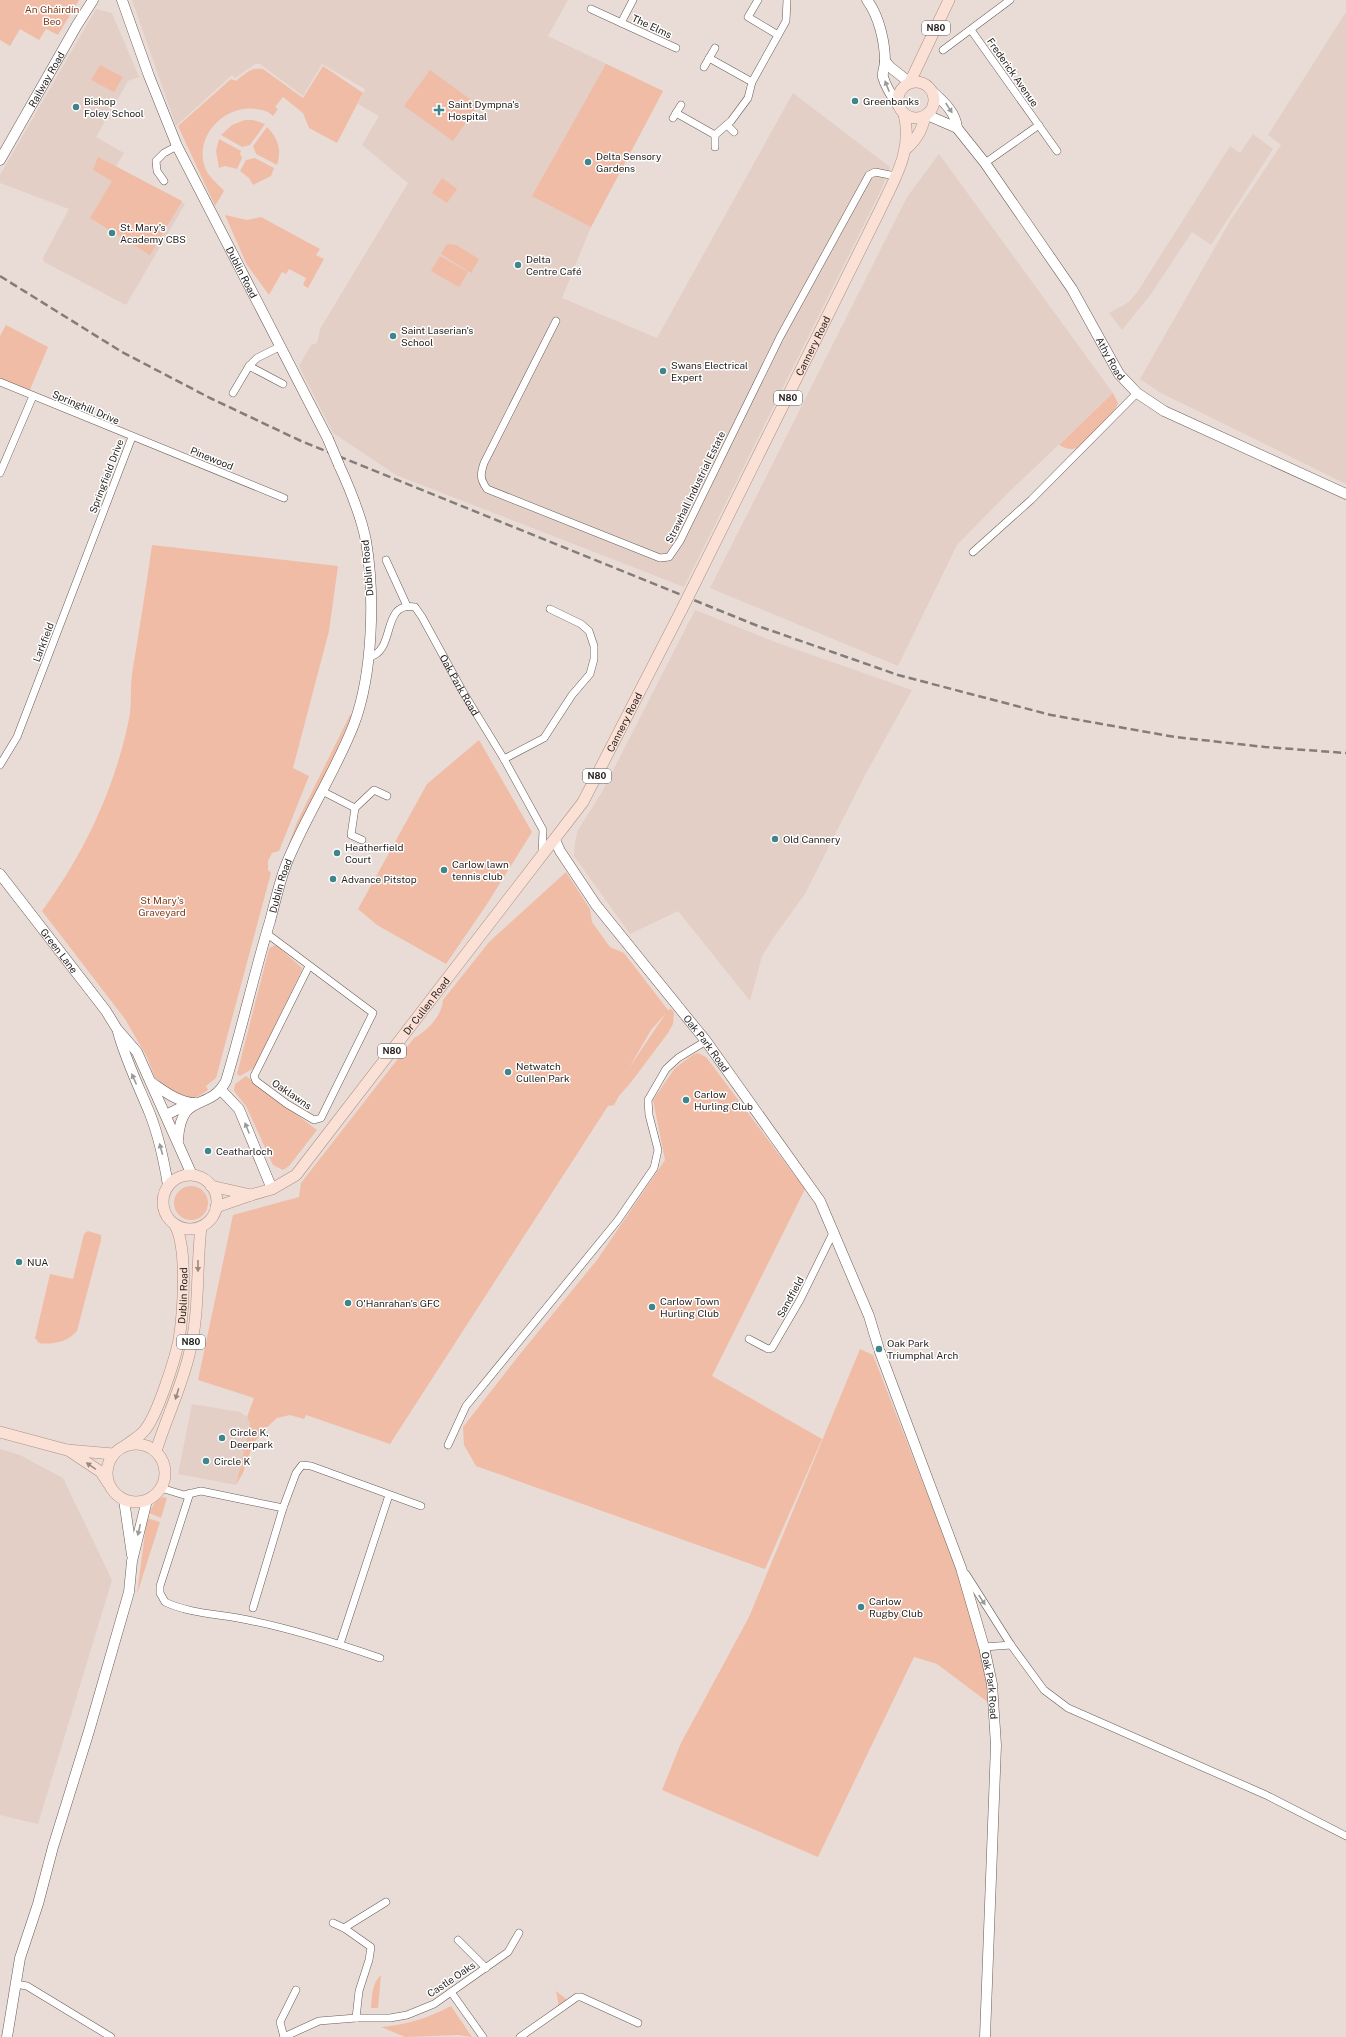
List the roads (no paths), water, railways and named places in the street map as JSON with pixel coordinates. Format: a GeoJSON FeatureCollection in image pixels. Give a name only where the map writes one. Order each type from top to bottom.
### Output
{"type":"FeatureCollection","features":[{"type":"Feature","properties":{"kind":"main road","name":"Railway Road"},"geometry":{"type":"LineString","coordinates":[[0,160],[76,25],[93,0]]}},
{"type":"Feature","properties":{"kind":"main road","name":"Dublin Road"},"geometry":{"type":"LineString","coordinates":[[122,0],[148,76],[177,146],[328,439],[353,496],[366,541],[370,595],[370,657],[354,723],[322,791],[302,828],[286,867],[266,933],[230,1065],[221,1090]]}},
{"type":"Feature","properties":{"kind":"main road"},"geometry":{"type":"LineString","coordinates":[[867,0],[875,12],[880,27],[885,61],[883,76],[890,94],[902,110],[913,118],[926,115]]}},
{"type":"Feature","properties":{"kind":"main road","name":"N80"},"geometry":{"type":"LineString","coordinates":[[902,110],[898,95],[901,89],[910,82],[949,0]]}},
{"type":"Feature","properties":{"kind":"main road"},"geometry":{"type":"LineString","coordinates":[[923,57],[926,84]]}},
{"type":"Feature","properties":{"kind":"main road"},"geometry":{"type":"LineString","coordinates":[[885,61],[890,68],[910,82],[921,82],[926,84],[934,93]]}},
{"type":"Feature","properties":{"kind":"main road","name":"N80"},"geometry":{"type":"LineString","coordinates":[[926,115],[934,104],[934,93]]}},
{"type":"Feature","properties":{"kind":"main road","name":"Athy Road"},"geometry":{"type":"LineString","coordinates":[[934,93],[945,102],[957,121],[958,128],[985,163],[1072,289],[1119,374],[1137,393],[1164,411],[1346,494]]}},
{"type":"Feature","properties":{"kind":"main road","name":"Cannery Road"},"geometry":{"type":"LineString","coordinates":[[558,836],[583,802],[682,609],[851,271],[906,149],[908,129],[902,110]]}},
{"type":"Feature","properties":{"kind":"main road","name":"Cannery Road"},"geometry":{"type":"LineString","coordinates":[[906,149],[921,131],[926,115]]}},
{"type":"Feature","properties":{"kind":"main road","name":"Athy Road"},"geometry":{"type":"LineString","coordinates":[[926,115],[958,128]]}},
{"type":"Feature","properties":{"kind":"main road","name":"N80"},"geometry":{"type":"LineString","coordinates":[[542,855],[558,836]]}},
{"type":"Feature","properties":{"kind":"main road","name":"Oak Park Road"},"geometry":{"type":"LineString","coordinates":[[558,836],[560,851],[596,905],[706,1041],[820,1201],[834,1231],[868,1316],[961,1568],[984,1647],[992,1684],[996,1745],[985,2037]]}},
{"type":"Feature","properties":{"kind":"main road","name":"Dr Cullen Road"},"geometry":{"type":"LineString","coordinates":[[251,1195],[272,1189],[296,1175],[429,1004],[542,855]]}},
{"type":"Feature","properties":{"kind":"main road","name":"Green Lane"},"geometry":{"type":"LineString","coordinates":[[0,874],[106,1011],[117,1029]]}},
{"type":"Feature","properties":{"kind":"main road"},"geometry":{"type":"LineString","coordinates":[[117,1029],[137,1052],[178,1140],[192,1175],[175,1179],[168,1185],[162,1153],[153,1124],[126,1060],[117,1029]]}},
{"type":"Feature","properties":{"kind":"main road"},"geometry":{"type":"LineString","coordinates":[[152,1083],[171,1096],[193,1103]]}},
{"type":"Feature","properties":{"kind":"main road"},"geometry":{"type":"LineString","coordinates":[[153,1124],[193,1103],[215,1096],[221,1090],[239,1110],[272,1189]]}},
{"type":"Feature","properties":{"kind":"main road"},"geometry":{"type":"LineString","coordinates":[[178,1140],[179,1125],[184,1114],[193,1103]]}},
{"type":"Feature","properties":{"kind":"main road","name":"N80"},"geometry":{"type":"LineString","coordinates":[[192,1175],[199,1177],[211,1186],[251,1195]]}},
{"type":"Feature","properties":{"kind":"main road","name":"N80"},"geometry":{"type":"LineString","coordinates":[[168,1185],[162,1199],[163,1208],[166,1216],[175,1226]]}},
{"type":"Feature","properties":{"kind":"main road"},"geometry":{"type":"LineString","coordinates":[[175,1226],[192,1230],[201,1227],[211,1219],[217,1200],[211,1186]]}},
{"type":"Feature","properties":{"kind":"main road","name":"N80"},"geometry":{"type":"LineString","coordinates":[[216,1207],[251,1195]]}},
{"type":"Feature","properties":{"kind":"main road","name":"Dublin Road"},"geometry":{"type":"LineString","coordinates":[[125,1446],[144,1431],[156,1411],[178,1340],[182,1304],[182,1256],[180,1234],[175,1226]]}},
{"type":"Feature","properties":{"kind":"main road","name":"Dublin Road"},"geometry":{"type":"LineString","coordinates":[[156,1451],[172,1409],[189,1355],[197,1301],[201,1227]]}},
{"type":"Feature","properties":{"kind":"main road"},"geometry":{"type":"LineString","coordinates":[[0,1432],[67,1450],[113,1454],[107,1470],[110,1487]]}},
{"type":"Feature","properties":{"kind":"main road"},"geometry":{"type":"LineString","coordinates":[[67,1450],[101,1472],[110,1487],[124,1500],[131,1502],[147,1500],[154,1496],[161,1488],[165,1473],[164,1465],[156,1451],[141,1444],[125,1446]]}},
{"type":"Feature","properties":{"kind":"main road","name":"N80"},"geometry":{"type":"LineString","coordinates":[[113,1454],[125,1446]]}},
{"type":"Feature","properties":{"kind":"main road"},"geometry":{"type":"LineString","coordinates":[[124,1500],[132,1561]]}},
{"type":"Feature","properties":{"kind":"main road"},"geometry":{"type":"LineString","coordinates":[[6,2037],[20,1958],[38,1904],[53,1847],[89,1731],[127,1599],[132,1561],[147,1500]]}},
{"type":"Feature","properties":{"kind":"street","name":"The Elms"},"geometry":{"type":"LineString","coordinates":[[621,23],[632,0]]}},
{"type":"Feature","properties":{"kind":"street"},"geometry":{"type":"LineString","coordinates":[[758,0],[748,17],[778,35]]}},
{"type":"Feature","properties":{"kind":"street"},"geometry":{"type":"LineString","coordinates":[[715,135],[727,125],[748,98],[752,82],[786,20],[788,0]]}},
{"type":"Feature","properties":{"kind":"street"},"geometry":{"type":"LineString","coordinates":[[943,50],[972,30],[1010,0]]}},
{"type":"Feature","properties":{"kind":"street","name":"The Elms"},"geometry":{"type":"LineString","coordinates":[[591,9],[676,48]]}},
{"type":"Feature","properties":{"kind":"street","name":"Frederick Avenue"},"geometry":{"type":"LineString","coordinates":[[972,30],[1057,151]]}},
{"type":"Feature","properties":{"kind":"street"},"geometry":{"type":"LineString","coordinates":[[704,67],[715,48]]}},
{"type":"Feature","properties":{"kind":"street"},"geometry":{"type":"LineString","coordinates":[[709,58],[752,82]]}},
{"type":"Feature","properties":{"kind":"street"},"geometry":{"type":"LineString","coordinates":[[682,104],[675,115],[715,135]]}},
{"type":"Feature","properties":{"kind":"street"},"geometry":{"type":"LineString","coordinates":[[727,125],[734,132]]}},
{"type":"Feature","properties":{"kind":"street"},"geometry":{"type":"LineString","coordinates":[[985,163],[1038,125]]}},
{"type":"Feature","properties":{"kind":"street"},"geometry":{"type":"LineString","coordinates":[[715,135],[715,146]]}},
{"type":"Feature","properties":{"kind":"street"},"geometry":{"type":"LineString","coordinates":[[164,181],[157,171],[156,161],[177,146]]}},
{"type":"Feature","properties":{"kind":"street","name":"Strawhall Industrial Estate"},"geometry":{"type":"LineString","coordinates":[[556,321],[484,463],[480,474],[480,480],[487,489],[660,558],[668,557],[680,541],[772,353],[869,175],[875,172],[895,176]]}},
{"type":"Feature","properties":{"kind":"street"},"geometry":{"type":"LineString","coordinates":[[233,393],[249,366],[257,358],[281,346]]}},
{"type":"Feature","properties":{"kind":"street"},"geometry":{"type":"LineString","coordinates":[[249,366],[284,384]]}},
{"type":"Feature","properties":{"kind":"street","name":"Springhill Drive"},"geometry":{"type":"LineString","coordinates":[[0,382],[132,437]]}},
{"type":"Feature","properties":{"kind":"street"},"geometry":{"type":"LineString","coordinates":[[973,552],[1031,500],[1137,393]]}},
{"type":"Feature","properties":{"kind":"street"},"geometry":{"type":"LineString","coordinates":[[0,473],[33,396]]}},
{"type":"Feature","properties":{"kind":"street","name":"Pinewood"},"geometry":{"type":"LineString","coordinates":[[132,437],[284,498]]}},
{"type":"Feature","properties":{"kind":"street","name":"Springfield Drive"},"geometry":{"type":"LineString","coordinates":[[98,523],[132,437]]}},
{"type":"Feature","properties":{"kind":"street","name":"Larkfield"},"geometry":{"type":"LineString","coordinates":[[0,765],[17,737],[98,523]]}},
{"type":"Feature","properties":{"kind":"street"},"geometry":{"type":"LineString","coordinates":[[370,657],[377,656],[384,648],[394,615],[400,608],[407,606],[386,560]]}},
{"type":"Feature","properties":{"kind":"street","name":"Oak Park Road"},"geometry":{"type":"LineString","coordinates":[[407,606],[414,607],[422,617],[463,692],[504,759],[543,830]]}},
{"type":"Feature","properties":{"kind":"street"},"geometry":{"type":"LineString","coordinates":[[504,759],[544,738],[572,695],[590,674],[594,659],[594,646],[589,631],[581,624],[550,609]]}},
{"type":"Feature","properties":{"kind":"street"},"geometry":{"type":"LineString","coordinates":[[362,840],[351,835],[355,808],[374,790],[387,796]]}},
{"type":"Feature","properties":{"kind":"street"},"geometry":{"type":"LineString","coordinates":[[322,791],[355,808]]}},
{"type":"Feature","properties":{"kind":"street"},"geometry":{"type":"LineString","coordinates":[[542,855],[543,830],[558,836]]}},
{"type":"Feature","properties":{"kind":"street","name":"Oaklawns"},"geometry":{"type":"LineString","coordinates":[[266,933],[373,1013],[322,1118],[314,1120],[281,1099],[256,1080],[254,1076],[309,966]]}},
{"type":"Feature","properties":{"kind":"street"},"geometry":{"type":"LineString","coordinates":[[448,1445],[466,1406],[618,1220],[654,1168],[658,1150],[649,1115],[648,1100],[666,1069],[678,1058],[706,1041]]}},
{"type":"Feature","properties":{"kind":"street","name":"Sandfield"},"geometry":{"type":"LineString","coordinates":[[749,1339],[768,1349],[772,1348],[800,1300],[834,1231]]}},
{"type":"Feature","properties":{"kind":"street"},"geometry":{"type":"LineString","coordinates":[[253,1608],[283,1508],[296,1473],[302,1465],[311,1466],[421,1506]]}},
{"type":"Feature","properties":{"kind":"street"},"geometry":{"type":"LineString","coordinates":[[161,1488],[184,1495],[202,1491],[283,1508]]}},
{"type":"Feature","properties":{"kind":"street"},"geometry":{"type":"LineString","coordinates":[[190,1493],[160,1586],[160,1593],[165,1602],[179,1607],[249,1620],[340,1644],[380,1658]]}},
{"type":"Feature","properties":{"kind":"street"},"geometry":{"type":"LineString","coordinates":[[340,1644],[389,1495]]}},
{"type":"Feature","properties":{"kind":"street"},"geometry":{"type":"LineString","coordinates":[[961,1568],[1011,1644],[1044,1690],[1068,1708],[1266,1795],[1346,1836]]}},
{"type":"Feature","properties":{"kind":"street"},"geometry":{"type":"LineString","coordinates":[[984,1647],[1011,1644]]}},
{"type":"Feature","properties":{"kind":"street"},"geometry":{"type":"LineString","coordinates":[[344,1928],[386,1902]]}},
{"type":"Feature","properties":{"kind":"street"},"geometry":{"type":"LineString","coordinates":[[333,1923],[344,1928],[371,1947],[369,1960],[359,1991],[356,2018]]}},
{"type":"Feature","properties":{"kind":"street","name":"Castle Oaks"},"geometry":{"type":"LineString","coordinates":[[296,1990],[280,2022],[284,2037],[319,2021],[406,2016],[434,2004],[508,1952],[519,1932]]}},
{"type":"Feature","properties":{"kind":"street"},"geometry":{"type":"LineString","coordinates":[[458,1940],[486,1968]]}},
{"type":"Feature","properties":{"kind":"street"},"geometry":{"type":"LineString","coordinates":[[15,1984],[27,1986],[111,2037]]}},
{"type":"Feature","properties":{"kind":"street"},"geometry":{"type":"LineString","coordinates":[[451,1992],[483,2037]]}},
{"type":"Feature","properties":{"kind":"street"},"geometry":{"type":"LineString","coordinates":[[520,2037],[577,1997],[581,1996],[638,2023]]}},
{"type":"Feature","properties":{"kind":"railway"},"geometry":{"type":"LineString","coordinates":[[0,276],[122,352],[210,398],[301,441],[758,626],[898,675],[1051,715],[1175,737],[1265,747],[1346,753]]}},
{"type":"Feature","properties":{"kind":"place","name":"Greenbanks"},"geometry":{"type":"Point","coordinates":[855,101]}},
{"type":"Feature","properties":{"kind":"place","name":"Bishop Foley School"},"geometry":{"type":"Point","coordinates":[76,107]}},
{"type":"Feature","properties":{"kind":"place","name":"Saint Dympna's Hospital"},"geometry":{"type":"Point","coordinates":[439,110]}},
{"type":"Feature","properties":{"kind":"place","name":"Delta Sensory Gardens"},"geometry":{"type":"Point","coordinates":[588,162]}},
{"type":"Feature","properties":{"kind":"place","name":"St. Mary's Academy CBS"},"geometry":{"type":"Point","coordinates":[112,233]}},
{"type":"Feature","properties":{"kind":"place","name":"Delta Centre Café"},"geometry":{"type":"Point","coordinates":[518,265]}},
{"type":"Feature","properties":{"kind":"place","name":"Saint Laserian's School"},"geometry":{"type":"Point","coordinates":[393,336]}},
{"type":"Feature","properties":{"kind":"place","name":"Swans Electrical Expert"},"geometry":{"type":"Point","coordinates":[663,371]}},
{"type":"Feature","properties":{"kind":"place","name":"Old Cannery"},"geometry":{"type":"Point","coordinates":[775,839]}},
{"type":"Feature","properties":{"kind":"place","name":"Heatherfield Court"},"geometry":{"type":"Point","coordinates":[337,853]}},
{"type":"Feature","properties":{"kind":"place","name":"Carlow lawn tennis club"},"geometry":{"type":"Point","coordinates":[444,870]}},
{"type":"Feature","properties":{"kind":"place","name":"Advance Pitstop"},"geometry":{"type":"Point","coordinates":[333,879]}},
{"type":"Feature","properties":{"kind":"place","name":"Netwatch Cullen Park"},"geometry":{"type":"Point","coordinates":[508,1072]}},
{"type":"Feature","properties":{"kind":"place","name":"Carlow Hurling Club"},"geometry":{"type":"Point","coordinates":[686,1100]}},
{"type":"Feature","properties":{"kind":"place","name":"Ceatharloch"},"geometry":{"type":"Point","coordinates":[208,1151]}},
{"type":"Feature","properties":{"kind":"place","name":"NUA"},"geometry":{"type":"Point","coordinates":[19,1262]}},
{"type":"Feature","properties":{"kind":"place","name":"O'Hanrahan's GFC"},"geometry":{"type":"Point","coordinates":[348,1303]}},
{"type":"Feature","properties":{"kind":"place","name":"Carlow Town Hurling Club"},"geometry":{"type":"Point","coordinates":[652,1307]}},
{"type":"Feature","properties":{"kind":"place","name":"Oak Park Triumphal Arch"},"geometry":{"type":"Point","coordinates":[879,1349]}},
{"type":"Feature","properties":{"kind":"place","name":"Circle K, Deerpark"},"geometry":{"type":"Point","coordinates":[222,1438]}},
{"type":"Feature","properties":{"kind":"place","name":"Circle K"},"geometry":{"type":"Point","coordinates":[206,1461]}},
{"type":"Feature","properties":{"kind":"place","name":"Carlow Rugby Club"},"geometry":{"type":"Point","coordinates":[861,1607]}},
{"type":"Feature","properties":{"kind":"park label","name":"An Gháirdín Beo"},"geometry":{"type":"Point","coordinates":[52,14]}},
{"type":"Feature","properties":{"kind":"park label","name":"St Mary's Graveyard"},"geometry":{"type":"Point","coordinates":[162,906]}}]}
